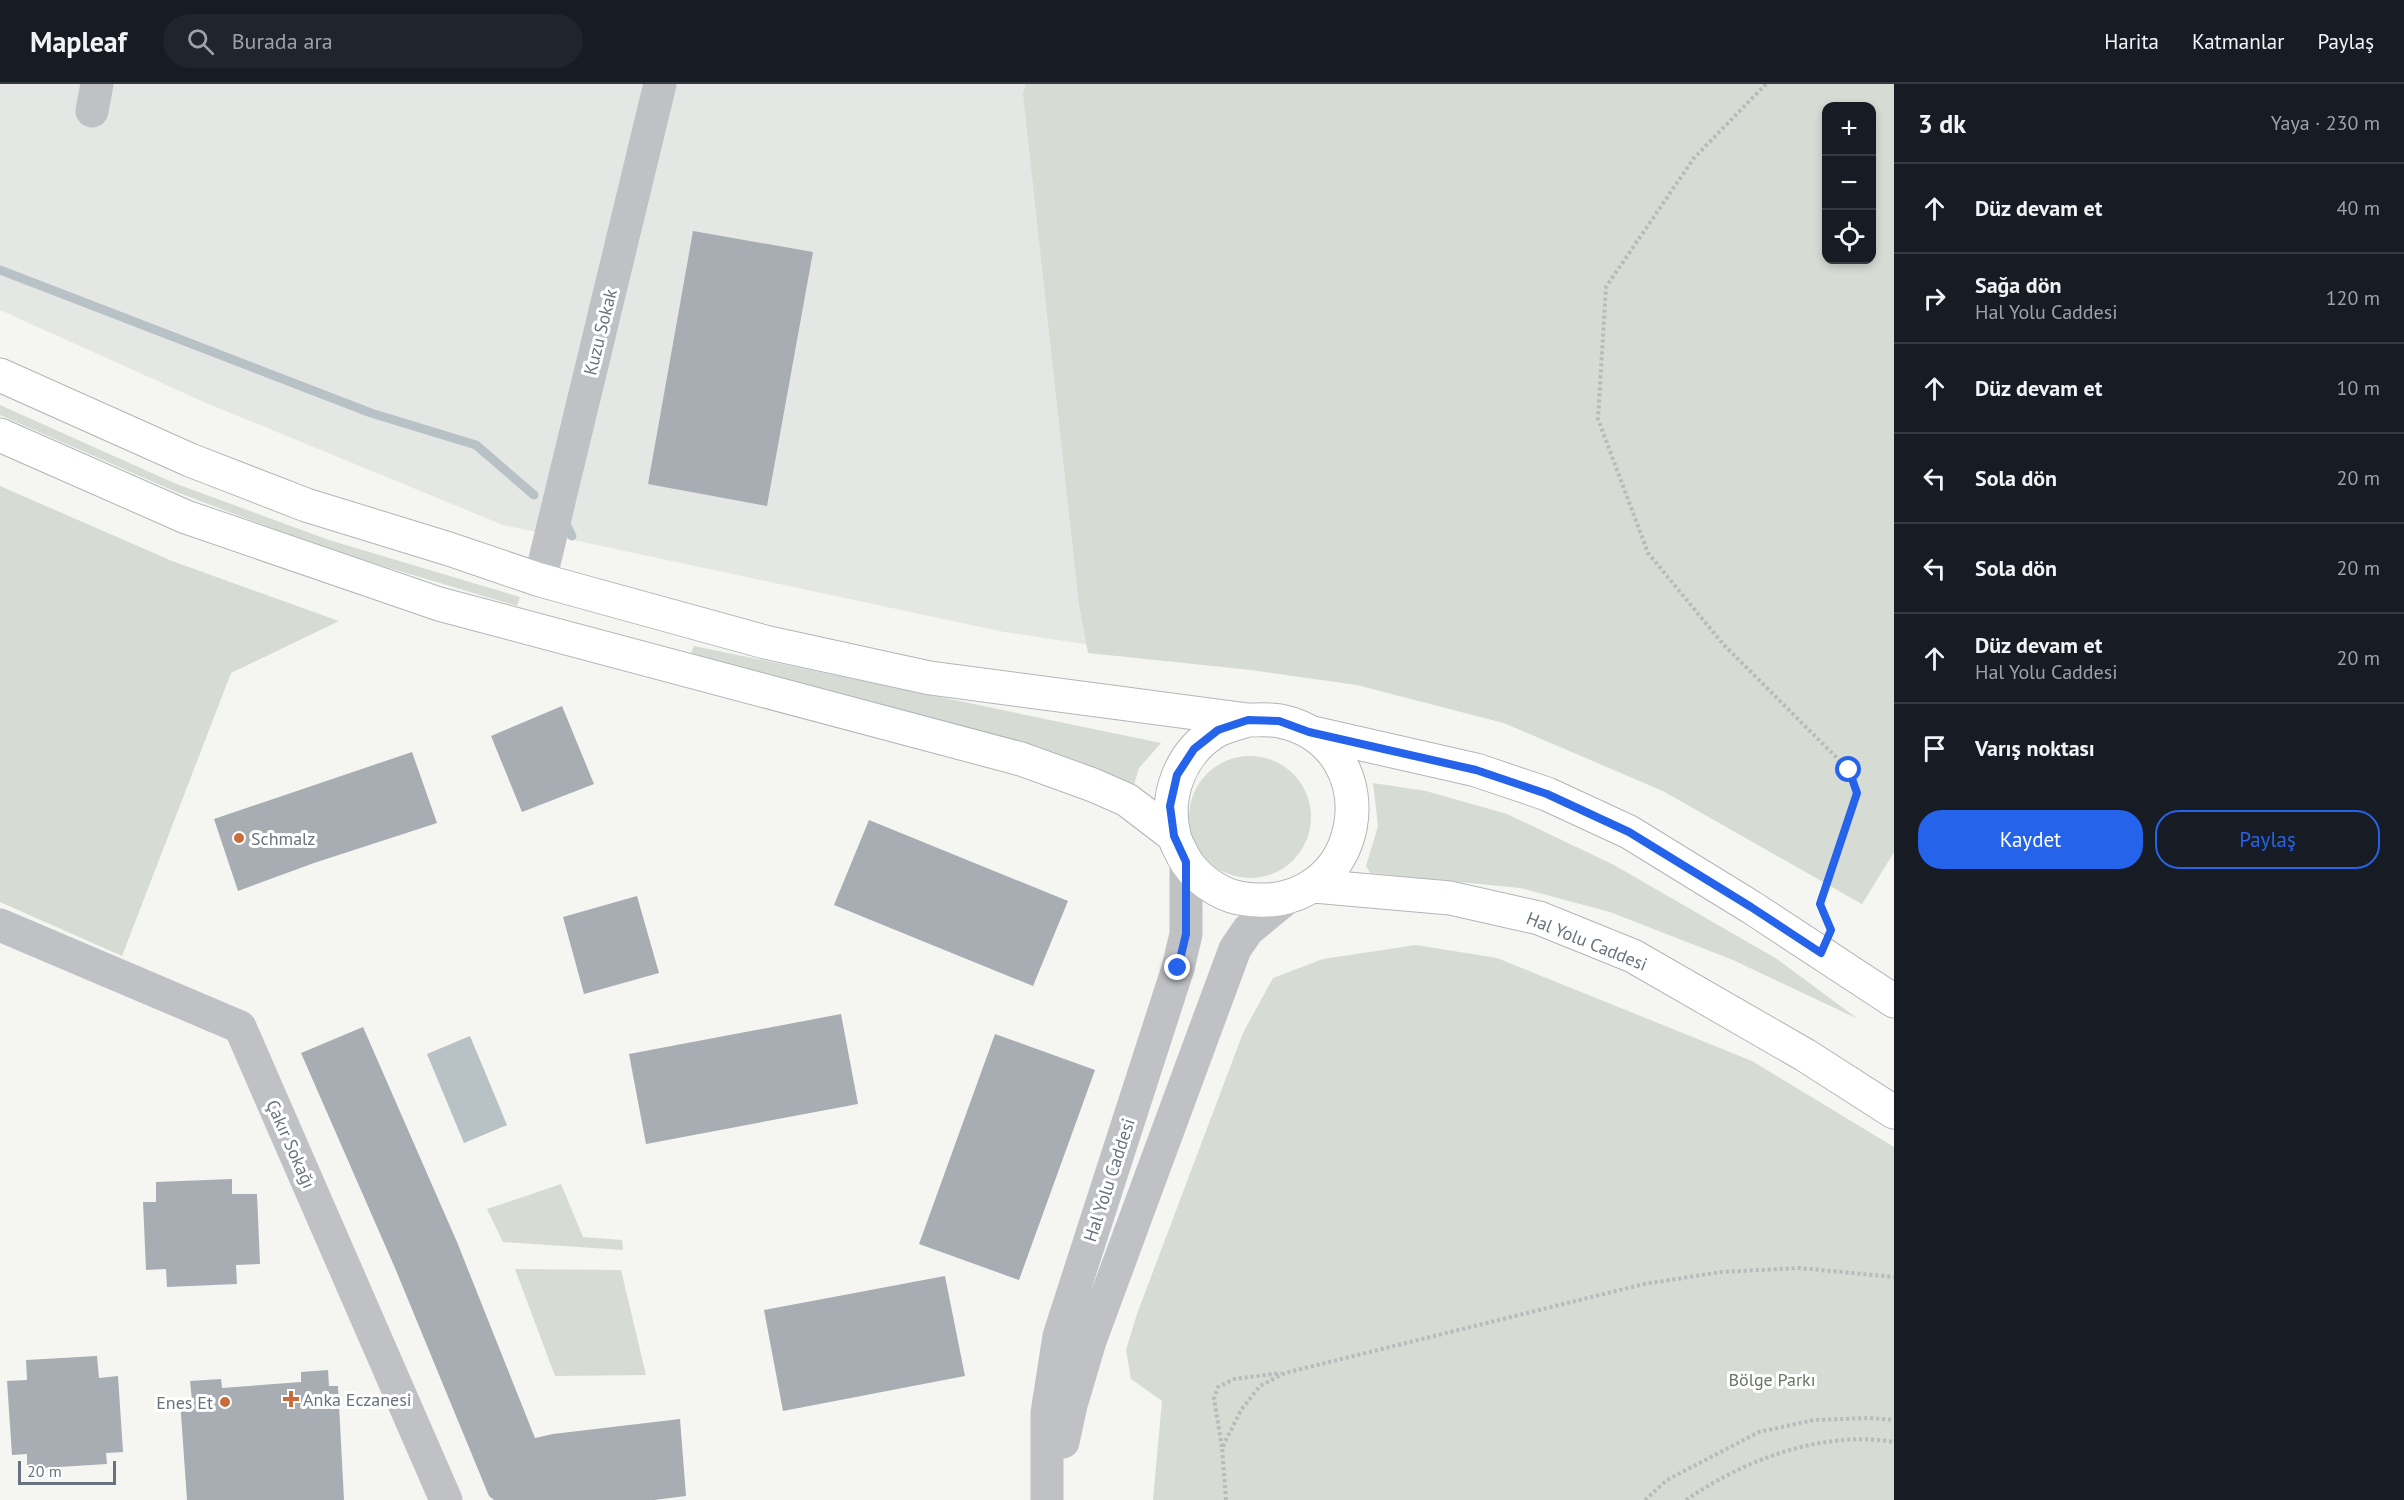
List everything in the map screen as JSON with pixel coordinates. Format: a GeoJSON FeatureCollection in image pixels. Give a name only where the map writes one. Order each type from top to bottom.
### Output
{"type":"FeatureCollection","features":[{"type":"Feature","properties":{"kind":"main road"},"geometry":{"type":"LineString","coordinates":[[0,375],[190,460],[306,506],[449,549],[540,580],[765,642],[930,678],[1248,720],[1279,721],[1309,732],[1476,770],[1547,794],[1629,832],[1751,907],[1894,1002]]}},
{"type":"Feature","properties":{"kind":"main road"},"geometry":{"type":"LineString","coordinates":[[0,435],[186,517],[439,604],[1021,759],[1093,785],[1127,800],[1180,849],[1206,883],[1231,897],[1259,902],[1300,892],[1335,865],[1349,837],[1353,807],[1347,778],[1332,751],[1309,732]]}},
{"type":"Feature","properties":{"kind":"main road"},"geometry":{"type":"LineString","coordinates":[[1180,849],[1170,806],[1177,775],[1194,749],[1218,730],[1248,720]]}},
{"type":"Feature","properties":{"kind":"main road","name":"Hal Yolu Caddesi"},"geometry":{"type":"LineString","coordinates":[[1300,892],[1450,898],[1539,918],[1633,956],[1805,1055],[1894,1112]]}},
{"type":"Feature","properties":{"kind":"street","name":"Kuzu Sokak"},"geometry":{"type":"LineString","coordinates":[[540,580],[660,84]]}},
{"type":"Feature","properties":{"kind":"street","name":"Hal Yolu Caddesi"},"geometry":{"type":"LineString","coordinates":[[1049,1500],[1047,1413],[1059,1336],[1178,968],[1186,934],[1180,849]]}},
{"type":"Feature","properties":{"kind":"street","name":"Hal Yolu Caddesi"},"geometry":{"type":"LineString","coordinates":[[1049,1500],[1071,1405],[1090,1341],[1235,950],[1248,930],[1300,892]]}},
{"type":"Feature","properties":{"kind":"street","name":"Çakır Sokağı"},"geometry":{"type":"LineString","coordinates":[[0,925],[240,1027],[446,1500]]}},
{"type":"Feature","properties":{"kind":"path"},"geometry":{"type":"LineString","coordinates":[[1766,84],[1694,158],[1606,287],[1598,419],[1648,553],[1723,644],[1849,770],[1857,793],[1820,904],[1831,930],[1821,953]]}},
{"type":"Feature","properties":{"kind":"path"},"geometry":{"type":"LineString","coordinates":[[1226,1500],[1223,1454],[1214,1399],[1218,1387],[1234,1379],[1285,1373],[1644,1284],[1721,1272],[1799,1268],[1894,1277]]}},
{"type":"Feature","properties":{"kind":"path"},"geometry":{"type":"LineString","coordinates":[[1223,1454],[1222,1448],[1241,1410],[1260,1386],[1285,1373]]}},
{"type":"Feature","properties":{"kind":"path"},"geometry":{"type":"LineString","coordinates":[[1645,1500],[1667,1480],[1759,1432],[1814,1420],[1869,1418],[1894,1420]]}},
{"type":"Feature","properties":{"kind":"path"},"geometry":{"type":"LineString","coordinates":[[1686,1500],[1709,1484],[1749,1465],[1793,1450],[1839,1440],[1894,1442]]}},
{"type":"Feature","properties":{"kind":"shaded area"},"geometry":{"type":"Polygon","coordinates":[[[0,84],[1894,84],[1894,852],[1862,904],[1663,791],[1504,723],[1357,685],[1004,632],[503,525],[204,402],[0,310],[0,84]]]}},
{"type":"Feature","properties":{"kind":"shaded area"},"geometry":{"type":"Polygon","coordinates":[[[470,1036],[507,1125],[464,1143],[427,1054],[470,1036]]]}},
{"type":"Feature","properties":{"kind":"green space"},"geometry":{"type":"Polygon","coordinates":[[[1026,84],[1894,84],[1894,852],[1862,904],[1663,791],[1504,723],[1357,685],[1251,670],[1088,653],[1079,605],[1023,94],[1026,84]]]}},
{"type":"Feature","properties":{"kind":"green space"},"geometry":{"type":"Polygon","coordinates":[[[0,405],[174,483],[329,540],[520,597],[517,606],[326,549],[174,491],[0,415],[0,405]]]}},
{"type":"Feature","properties":{"kind":"green space"},"geometry":{"type":"Polygon","coordinates":[[[0,486],[172,561],[339,621],[231,673],[122,956],[0,902],[0,486]]]}},
{"type":"Feature","properties":{"kind":"green space"},"geometry":{"type":"Polygon","coordinates":[[[694,646],[1161,743],[1139,768],[1130,799],[691,653],[694,646]]]}},
{"type":"Feature","properties":{"kind":"green space"},"geometry":{"type":"Polygon","coordinates":[[[1250,756],[1273,761],[1293,774],[1306,794],[1311,817],[1306,840],[1293,860],[1273,873],[1250,878],[1227,873],[1207,860],[1194,840],[1189,817],[1194,794],[1207,774],[1227,761],[1250,756]]]}},
{"type":"Feature","properties":{"kind":"green space"},"geometry":{"type":"Polygon","coordinates":[[[1373,783],[1426,791],[1507,814],[1614,865],[1777,959],[1858,1019],[1733,960],[1610,912],[1520,888],[1370,873],[1366,866],[1378,826],[1373,783]]]}},
{"type":"Feature","properties":{"kind":"green space","name":"Bölge Parkı"},"geometry":{"type":"Polygon","coordinates":[[[1416,945],[1497,958],[1752,1061],[1894,1147],[1894,1500],[1153,1500],[1162,1401],[1131,1379],[1126,1350],[1137,1314],[1243,1033],[1273,978],[1323,959],[1416,945]]]}},
{"type":"Feature","properties":{"kind":"green space"},"geometry":{"type":"Polygon","coordinates":[[[561,1184],[583,1237],[622,1240],[623,1250],[503,1242],[487,1209],[561,1184]]]}},
{"type":"Feature","properties":{"kind":"green space"},"geometry":{"type":"Polygon","coordinates":[[[515,1269],[621,1270],[646,1375],[555,1376],[515,1269]]]}},
{"type":"Feature","properties":{"kind":"building"},"geometry":{"type":"Polygon","coordinates":[[[693,231],[813,252],[767,506],[648,484],[693,231]]]}},
{"type":"Feature","properties":{"kind":"building"},"geometry":{"type":"Polygon","coordinates":[[[562,706],[594,784],[522,812],[491,736],[562,706]]]}},
{"type":"Feature","properties":{"kind":"building"},"geometry":{"type":"Polygon","coordinates":[[[412,752],[437,823],[314,863],[238,891],[214,819],[412,752]]]}},
{"type":"Feature","properties":{"kind":"building"},"geometry":{"type":"Polygon","coordinates":[[[869,820],[1068,901],[1033,986],[834,905],[869,820]]]}},
{"type":"Feature","properties":{"kind":"building"},"geometry":{"type":"Polygon","coordinates":[[[637,896],[659,973],[584,994],[563,917],[637,896]]]}},
{"type":"Feature","properties":{"kind":"building"},"geometry":{"type":"Polygon","coordinates":[[[841,1014],[858,1104],[646,1144],[629,1054],[841,1014]]]}},
{"type":"Feature","properties":{"kind":"building"},"geometry":{"type":"Polygon","coordinates":[[[363,1027],[457,1242],[535,1438],[680,1419],[686,1496],[654,1500],[494,1500],[489,1496],[395,1268],[301,1053],[363,1027]]]}},
{"type":"Feature","properties":{"kind":"building"},"geometry":{"type":"Polygon","coordinates":[[[995,1034],[1095,1070],[1019,1280],[919,1244],[995,1034]]]}},
{"type":"Feature","properties":{"kind":"building"},"geometry":{"type":"Polygon","coordinates":[[[232,1179],[232,1194],[257,1194],[260,1264],[236,1265],[237,1284],[167,1287],[166,1269],[146,1270],[143,1202],[156,1202],[156,1182],[232,1179]]]}},
{"type":"Feature","properties":{"kind":"building"},"geometry":{"type":"Polygon","coordinates":[[[945,1276],[965,1376],[783,1411],[764,1310],[945,1276]]]}},
{"type":"Feature","properties":{"kind":"building"},"geometry":{"type":"Polygon","coordinates":[[[97,1356],[99,1378],[118,1376],[123,1452],[106,1453],[107,1464],[27,1469],[27,1454],[12,1455],[7,1381],[27,1380],[26,1360],[97,1356]]]}},
{"type":"Feature","properties":{"kind":"building"},"geometry":{"type":"Polygon","coordinates":[[[328,1370],[329,1386],[338,1386],[344,1500],[187,1500],[180,1400],[192,1400],[190,1381],[221,1379],[222,1388],[301,1382],[301,1372],[328,1370]]]}},
{"type":"Feature","properties":{"kind":"waterway"},"geometry":{"type":"LineString","coordinates":[[0,270],[371,413],[476,445],[534,495]]}},
{"type":"Feature","properties":{"kind":"waterway"},"geometry":{"type":"LineString","coordinates":[[566,524],[572,536]]}},
{"type":"Feature","properties":{"kind":"place","name":"Schmalz"},"geometry":{"type":"Point","coordinates":[239,838]}},
{"type":"Feature","properties":{"kind":"place","name":"Anka Eczanesi"},"geometry":{"type":"Point","coordinates":[291,1399]}},
{"type":"Feature","properties":{"kind":"place","name":"Enes Et"},"geometry":{"type":"Point","coordinates":[225,1402]}},
{"type":"Feature","properties":{"kind":"route"},"geometry":{"type":"LineString","coordinates":[[1178,968],[1186,934],[1186,862],[1174,836],[1170,806],[1177,775],[1194,749],[1218,730],[1248,720],[1279,721],[1309,732],[1476,770],[1547,794],[1629,832],[1821,953],[1831,930],[1820,904],[1857,793],[1849,770]]}}]}
